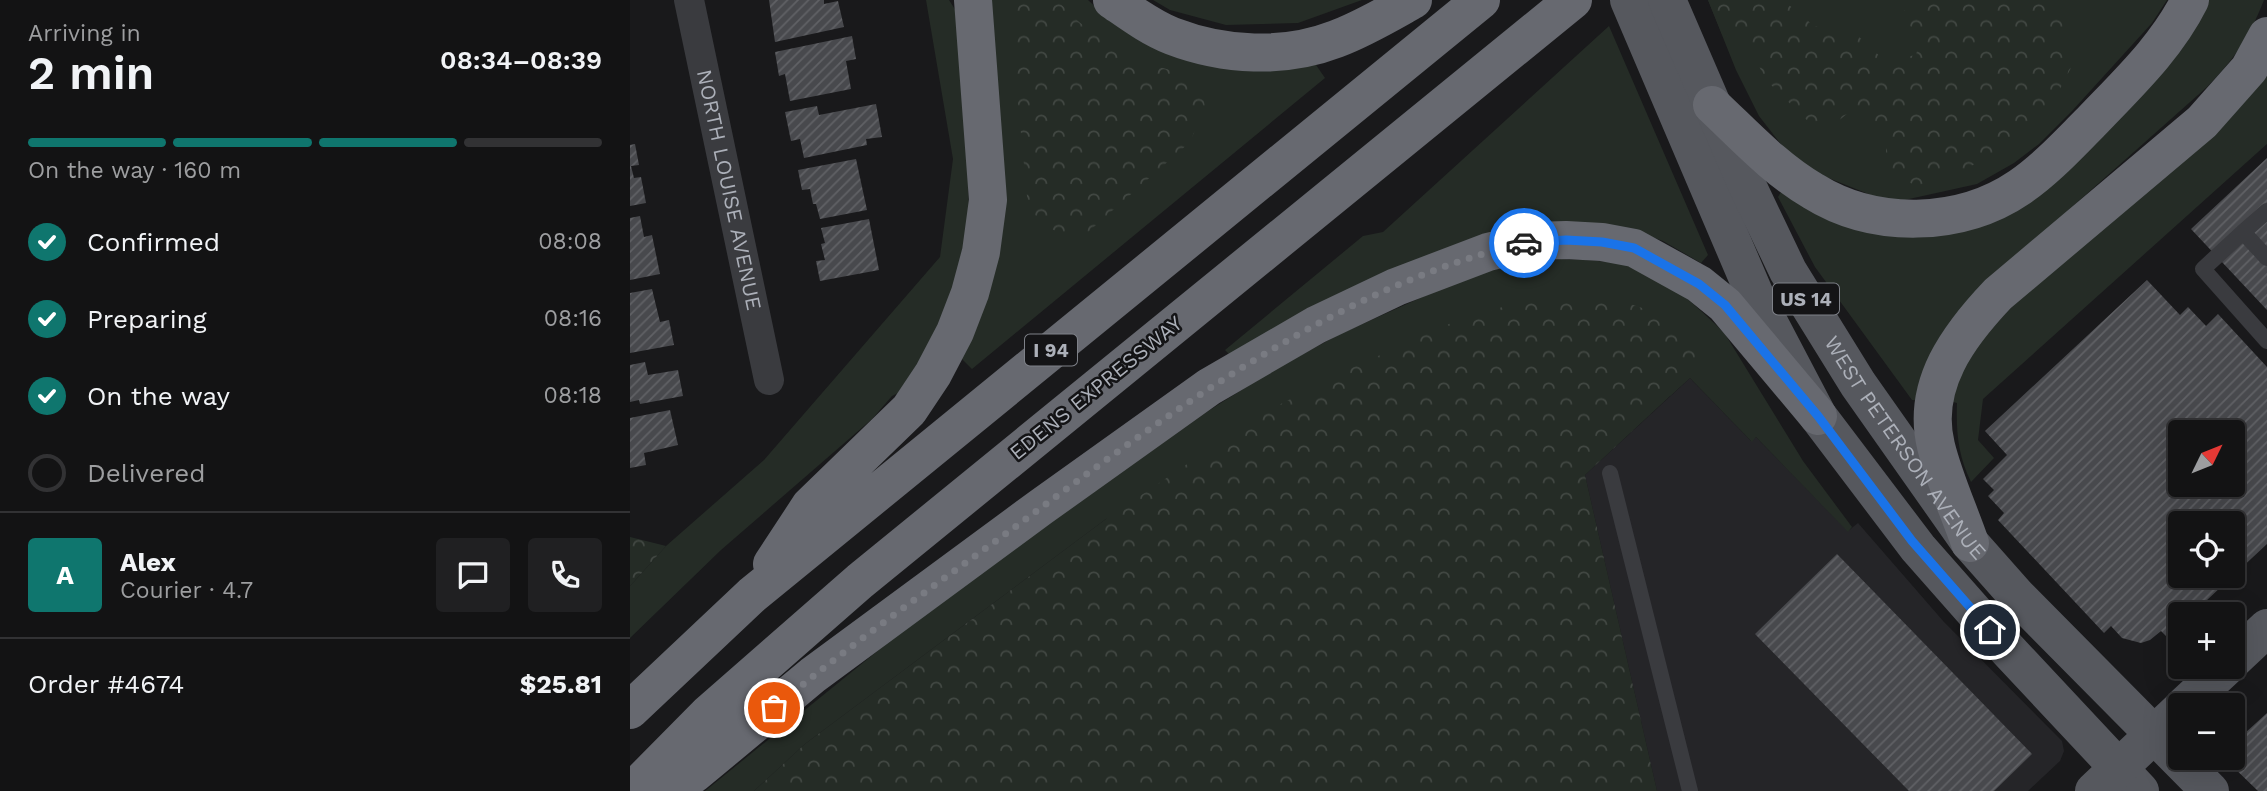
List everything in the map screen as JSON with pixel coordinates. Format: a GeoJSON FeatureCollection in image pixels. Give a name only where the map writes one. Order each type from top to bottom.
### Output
{"type":"FeatureCollection","features":[{"type":"Feature","properties":{"kind":"highway"},"geometry":{"type":"LineString","coordinates":[[752,595],[810,506],[909,410],[933,374],[955,332],[970,293],[981,252],[988,200],[973,0]]}},
{"type":"Feature","properties":{"kind":"highway"},"geometry":{"type":"LineString","coordinates":[[1112,0],[1170,36],[1210,48],[1252,53],[1294,50],[1335,40],[1413,0]]}},
{"type":"Feature","properties":{"kind":"highway","name":"I 94"},"geometry":{"type":"LineString","coordinates":[[630,710],[752,595],[1480,0]]}},
{"type":"Feature","properties":{"kind":"highway","name":"EDENS EXPRESSWAY"},"geometry":{"type":"LineString","coordinates":[[632,791],[708,714],[860,581],[1573,0]]}},
{"type":"Feature","properties":{"kind":"highway"},"geometry":{"type":"LineString","coordinates":[[1712,105],[1787,174],[1814,192],[1846,208],[1878,216],[1914,219],[1948,216],[1980,207],[2018,189],[2050,164],[2153,56],[2177,26],[2190,0]]}},
{"type":"Feature","properties":{"kind":"highway"},"geometry":{"type":"LineString","coordinates":[[1970,543],[1936,445],[1934,413],[1939,379],[1951,351],[1969,324],[1998,294],[2202,122],[2249,69],[2267,36]]}},
{"type":"Feature","properties":{"kind":"highway"},"geometry":{"type":"LineString","coordinates":[[663,791],[694,774],[824,667],[1209,387],[1316,325],[1396,287],[1488,252],[1533,241],[1566,240],[1602,242],[1634,248],[1699,284],[1725,305],[1818,416]]}},
{"type":"Feature","properties":{"kind":"main road","name":"WEST PETERSON AVENUE"},"geometry":{"type":"LineString","coordinates":[[1629,0],[1757,300],[1818,416],[1918,548],[2008,650],[2118,783]]}},
{"type":"Feature","properties":{"kind":"main road","name":"WEST PETERSON AVENUE"},"geometry":{"type":"LineString","coordinates":[[1667,0],[1746,183],[1788,271],[1858,384],[1970,543],[2017,595],[2168,721]]}},
{"type":"Feature","properties":{"kind":"main road"},"geometry":{"type":"LineString","coordinates":[[2245,649],[2267,628]]}},
{"type":"Feature","properties":{"kind":"main road"},"geometry":{"type":"LineString","coordinates":[[2198,693],[2213,679]]}},
{"type":"Feature","properties":{"kind":"main road"},"geometry":{"type":"LineString","coordinates":[[2118,783],[2168,721]]}},
{"type":"Feature","properties":{"kind":"main road","name":"WEST PETERSON AVENUE"},"geometry":{"type":"LineString","coordinates":[[2197,770],[2210,791]]}},
{"type":"Feature","properties":{"kind":"street","name":"NORTH LOUISE AVENUE"},"geometry":{"type":"LineString","coordinates":[[690,0],[769,380]]}},
{"type":"Feature","properties":{"kind":"lane"},"geometry":{"type":"LineString","coordinates":[[2267,211],[2203,269],[2267,341]]}},
{"type":"Feature","properties":{"kind":"lane"},"geometry":{"type":"LineString","coordinates":[[2242,232],[2267,258]]}},
{"type":"Feature","properties":{"kind":"lane"},"geometry":{"type":"LineString","coordinates":[[1610,473],[1690,791]]}},
{"type":"Feature","properties":{"kind":"shaded area"},"geometry":{"type":"Polygon","coordinates":[[[1690,378],[1751,441],[1756,437],[1848,531],[1858,523],[1944,622],[2062,741],[2064,751],[2060,761],[2028,791],[1657,791],[1585,475],[1690,378]]]}},
{"type":"Feature","properties":{"kind":"green space"},"geometry":{"type":"Polygon","coordinates":[[[926,0],[949,0],[956,11],[968,169],[969,218],[962,265],[934,339],[898,393],[892,396],[872,419],[721,550],[630,638],[630,586],[666,546],[764,460],[940,257],[953,159],[926,0]]]}},
{"type":"Feature","properties":{"kind":"green space"},"geometry":{"type":"Polygon","coordinates":[[[989,0],[1088,0],[1100,11],[1314,62],[1325,78],[972,369],[961,358],[989,0]]]}},
{"type":"Feature","properties":{"kind":"green space"},"geometry":{"type":"Polygon","coordinates":[[[1022,0],[1057,0],[1079,22],[1126,57],[1190,76],[1202,92],[1205,106],[1190,142],[1087,233],[1053,230],[1028,206],[1013,52],[1015,10],[1022,0]]]}},
{"type":"Feature","properties":{"kind":"green space"},"geometry":{"type":"Polygon","coordinates":[[[1153,0],[1362,0],[1298,23],[1226,25],[1170,10],[1153,0]]]}},
{"type":"Feature","properties":{"kind":"green space"},"geometry":{"type":"Polygon","coordinates":[[[1708,0],[2167,0],[2152,23],[2072,111],[2039,144],[2014,163],[1977,184],[1891,203],[1816,173],[1784,148],[1759,116],[1736,70],[1708,0]]]}},
{"type":"Feature","properties":{"kind":"green space"},"geometry":{"type":"Polygon","coordinates":[[[1708,0],[1783,0],[1814,26],[1856,34],[1885,61],[1916,55],[1920,40],[1903,16],[1908,0],[2062,0],[2064,31],[2073,64],[2051,106],[2028,135],[1973,165],[1922,188],[1899,178],[1886,160],[1886,135],[1869,114],[1848,113],[1831,127],[1814,127],[1764,78],[1751,46],[1722,34],[1708,0]]]}},
{"type":"Feature","properties":{"kind":"green space"},"geometry":{"type":"Polygon","coordinates":[[[2207,0],[2264,0],[2240,47],[2207,87],[1992,278],[1951,320],[1936,343],[1927,368],[1921,401],[1912,400],[1815,267],[1778,197],[1781,192],[1814,213],[1851,226],[1972,226],[2207,0]]]}},
{"type":"Feature","properties":{"kind":"green space"},"geometry":{"type":"Polygon","coordinates":[[[1609,26],[1708,255],[1701,263],[1663,241],[1626,228],[1580,222],[1231,356],[1225,350],[1363,236],[1383,232],[1609,26]]]}},
{"type":"Feature","properties":{"kind":"green space"},"geometry":{"type":"Polygon","coordinates":[[[2267,69],[2267,144],[1983,399],[1978,440],[1994,458],[1971,482],[1959,443],[1957,403],[1949,401],[1955,374],[1984,333],[2267,69]]]}},
{"type":"Feature","properties":{"kind":"green space"},"geometry":{"type":"Polygon","coordinates":[[[1592,260],[1643,269],[1674,288],[1709,318],[1725,334],[1803,461],[1852,527],[1848,532],[1756,437],[1752,442],[1690,378],[1670,396],[1106,519],[805,744],[754,791],[705,791],[928,610],[1205,413],[1270,372],[1338,335],[1469,276],[1521,262],[1592,260]]]}},
{"type":"Feature","properties":{"kind":"green space"},"geometry":{"type":"Polygon","coordinates":[[[1534,297],[1616,299],[1674,319],[1712,357],[1585,475],[1657,791],[754,791],[805,744],[1106,519],[1261,414],[1347,370],[1449,324],[1534,297]]]}},
{"type":"Feature","properties":{"kind":"green space"},"geometry":{"type":"Polygon","coordinates":[[[630,537],[666,546],[630,586],[630,537]]]}},
{"type":"Feature","properties":{"kind":"building"},"geometry":{"type":"Polygon","coordinates":[[[769,0],[824,0],[824,4],[838,1],[844,27],[775,42],[769,0]]]}},
{"type":"Feature","properties":{"kind":"building"},"geometry":{"type":"Polygon","coordinates":[[[852,36],[856,59],[846,61],[851,89],[790,101],[785,74],[779,76],[775,52],[852,36]]]}},
{"type":"Feature","properties":{"kind":"building"},"geometry":{"type":"Polygon","coordinates":[[[876,104],[882,137],[866,139],[867,145],[804,158],[800,139],[791,141],[785,112],[817,106],[819,115],[876,104]]]}},
{"type":"Feature","properties":{"kind":"building"},"geometry":{"type":"Polygon","coordinates":[[[635,144],[639,165],[631,166],[634,178],[641,177],[646,203],[630,206],[630,145],[635,144]]]}},
{"type":"Feature","properties":{"kind":"building"},"geometry":{"type":"Polygon","coordinates":[[[2267,158],[2267,310],[2191,229],[2267,158]]]}},
{"type":"Feature","properties":{"kind":"building"},"geometry":{"type":"Polygon","coordinates":[[[856,159],[867,210],[820,219],[810,189],[802,190],[798,170],[856,159]]]}},
{"type":"Feature","properties":{"kind":"building"},"geometry":{"type":"Polygon","coordinates":[[[640,216],[644,237],[652,235],[660,274],[630,280],[630,218],[640,216]]]}},
{"type":"Feature","properties":{"kind":"building"},"geometry":{"type":"Polygon","coordinates":[[[869,219],[879,270],[820,281],[816,261],[825,260],[821,244],[825,243],[821,228],[869,219]]]}},
{"type":"Feature","properties":{"kind":"building"},"geometry":{"type":"Polygon","coordinates":[[[2147,280],[2180,315],[2188,307],[2206,326],[2218,314],[2267,367],[2267,544],[2245,565],[2245,511],[2168,511],[2168,588],[2220,588],[2205,602],[2168,602],[2167,637],[2161,631],[2141,643],[2122,638],[2111,626],[2104,633],[1998,520],[2004,513],[1988,496],[1994,490],[1983,479],[2007,455],[1985,431],[2147,280]]]}},
{"type":"Feature","properties":{"kind":"building"},"geometry":{"type":"Polygon","coordinates":[[[652,289],[660,322],[669,320],[674,345],[630,353],[630,293],[652,289]]]}},
{"type":"Feature","properties":{"kind":"building"},"geometry":{"type":"Polygon","coordinates":[[[645,362],[648,375],[678,370],[683,396],[640,404],[639,400],[630,402],[630,365],[645,362]]]}},
{"type":"Feature","properties":{"kind":"building"},"geometry":{"type":"Polygon","coordinates":[[[670,410],[678,445],[644,453],[646,465],[630,468],[630,418],[670,410]]]}},
{"type":"Feature","properties":{"kind":"building"},"geometry":{"type":"Polygon","coordinates":[[[1837,554],[2032,754],[1994,791],[1909,791],[1755,634],[1837,554]]]}},
{"type":"Feature","properties":{"kind":"building"},"geometry":{"type":"Polygon","coordinates":[[[2267,713],[2267,791],[2258,791],[2236,770],[2245,770],[2245,733],[2267,713]]]}},
{"type":"Feature","properties":{"kind":"way so far"},"geometry":{"type":"LineString","coordinates":[[774,708],[813,676],[1041,507],[1209,387],[1316,325],[1396,287],[1488,252],[1524,243]]}},
{"type":"Feature","properties":{"kind":"route"},"geometry":{"type":"LineString","coordinates":[[1524,243],[1566,240],[1602,242],[1634,248],[1699,284],[1725,305],[1818,416],[1912,541],[1990,630]]}}]}
